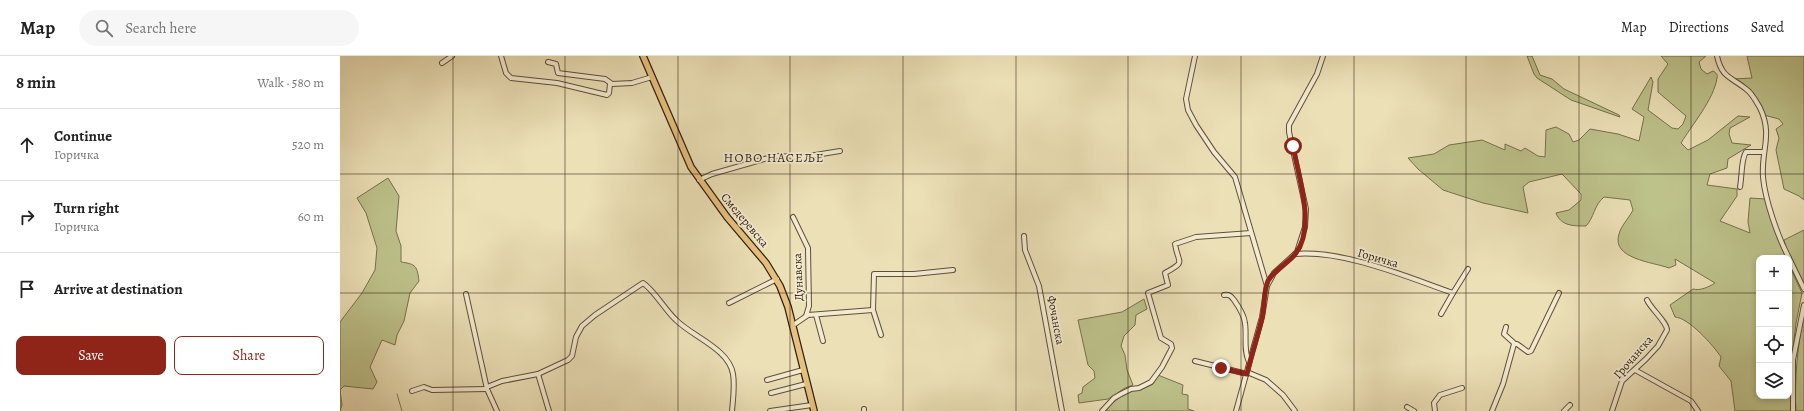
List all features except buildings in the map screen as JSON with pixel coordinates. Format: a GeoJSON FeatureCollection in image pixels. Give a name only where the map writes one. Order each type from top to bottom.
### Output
{"type":"FeatureCollection","features":[{"type":"Feature","properties":{"kind":"main road","name":"Смедеревска"},"geometry":{"type":"LineString","coordinates":[[645,56],[652,77],[683,152],[699,180],[727,217],[764,259],[777,279],[785,298],[814,411]]}},
{"type":"Feature","properties":{"kind":"street"},"geometry":{"type":"LineString","coordinates":[[442,63],[452,56]]}},
{"type":"Feature","properties":{"kind":"street"},"geometry":{"type":"LineString","coordinates":[[500,56],[506,73],[511,78],[557,83],[607,95],[609,93],[610,84]]}},
{"type":"Feature","properties":{"kind":"street"},"geometry":{"type":"LineString","coordinates":[[1195,56],[1186,99],[1191,115],[1214,152],[1235,177],[1267,286]]}},
{"type":"Feature","properties":{"kind":"street"},"geometry":{"type":"LineString","coordinates":[[1236,411],[1262,317],[1267,286],[1274,272],[1295,254],[1303,234],[1306,214],[1289,125],[1317,74],[1323,56]]}},
{"type":"Feature","properties":{"kind":"street"},"geometry":{"type":"LineString","coordinates":[[1717,56],[1722,72],[1729,79],[1748,91],[1760,109],[1767,129],[1762,161],[1765,189],[1788,255]]}},
{"type":"Feature","properties":{"kind":"street"},"geometry":{"type":"LineString","coordinates":[[548,62],[556,64],[558,74],[604,78],[610,84],[632,83],[652,77]]}},
{"type":"Feature","properties":{"kind":"street"},"geometry":{"type":"LineString","coordinates":[[699,180],[712,174],[770,157],[803,157],[840,151]]}},
{"type":"Feature","properties":{"kind":"street"},"geometry":{"type":"LineString","coordinates":[[1740,187],[1743,173],[1743,157],[1746,152],[1764,152]]}},
{"type":"Feature","properties":{"kind":"street","name":"Дунавска"},"geometry":{"type":"LineString","coordinates":[[793,217],[808,248],[809,306],[806,316]]}},
{"type":"Feature","properties":{"kind":"street"},"geometry":{"type":"LineString","coordinates":[[1102,411],[1114,398],[1131,389],[1139,388],[1150,382],[1162,367],[1172,348],[1171,344],[1161,338],[1148,293],[1168,285],[1165,273],[1176,268],[1179,263],[1179,258],[1174,246],[1176,243],[1196,236],[1211,237],[1251,233]]}},
{"type":"Feature","properties":{"kind":"street","name":"Фочанска"},"geometry":{"type":"LineString","coordinates":[[1024,236],[1025,250],[1039,286],[1062,411]]}},
{"type":"Feature","properties":{"kind":"street","name":"Горичка"},"geometry":{"type":"LineString","coordinates":[[1295,254],[1320,254],[1355,261],[1384,269],[1454,293]]}},
{"type":"Feature","properties":{"kind":"street"},"geometry":{"type":"LineString","coordinates":[[1792,264],[1804,289]]}},
{"type":"Feature","properties":{"kind":"street"},"geometry":{"type":"LineString","coordinates":[[1441,314],[1468,269]]}},
{"type":"Feature","properties":{"kind":"street"},"geometry":{"type":"LineString","coordinates":[[881,336],[873,310],[874,274],[914,274],[953,270]]}},
{"type":"Feature","properties":{"kind":"street"},"geometry":{"type":"LineString","coordinates":[[729,304],[777,279]]}},
{"type":"Feature","properties":{"kind":"street"},"geometry":{"type":"LineString","coordinates":[[412,391],[424,387],[432,390],[487,388],[502,381],[538,374],[570,358],[578,331],[586,322],[643,283],[676,320],[697,337],[721,353],[730,366],[734,378],[732,411]]}},
{"type":"Feature","properties":{"kind":"street"},"geometry":{"type":"LineString","coordinates":[[1506,327],[1504,334],[1528,352],[1531,351],[1559,293]]}},
{"type":"Feature","properties":{"kind":"street"},"geometry":{"type":"LineString","coordinates":[[466,294],[487,388],[497,411]]}},
{"type":"Feature","properties":{"kind":"street"},"geometry":{"type":"LineString","coordinates":[[1224,295],[1232,297],[1244,316],[1246,326],[1246,350],[1249,362]]}},
{"type":"Feature","properties":{"kind":"street","name":"Грочанска"},"geometry":{"type":"LineString","coordinates":[[1612,411],[1622,381],[1658,346],[1667,330],[1666,324],[1656,314],[1648,300]]}},
{"type":"Feature","properties":{"kind":"street"},"geometry":{"type":"LineString","coordinates":[[1794,411],[1792,401],[1793,360],[1804,304]]}},
{"type":"Feature","properties":{"kind":"street","name":"Дунавска"},"geometry":{"type":"LineString","coordinates":[[792,326],[806,316],[873,310]]}},
{"type":"Feature","properties":{"kind":"street","name":"Дунавска"},"geometry":{"type":"LineString","coordinates":[[816,315],[823,341]]}},
{"type":"Feature","properties":{"kind":"street"},"geometry":{"type":"LineString","coordinates":[[1492,411],[1503,384],[1514,343]]}},
{"type":"Feature","properties":{"kind":"street"},"geometry":{"type":"LineString","coordinates":[[1195,361],[1247,373],[1266,380],[1283,395],[1295,411]]}},
{"type":"Feature","properties":{"kind":"street"},"geometry":{"type":"LineString","coordinates":[[767,380],[803,370]]}},
{"type":"Feature","properties":{"kind":"street"},"geometry":{"type":"LineString","coordinates":[[1635,370],[1692,401],[1698,411]]}},
{"type":"Feature","properties":{"kind":"street"},"geometry":{"type":"LineString","coordinates":[[538,374],[549,411]]}},
{"type":"Feature","properties":{"kind":"street"},"geometry":{"type":"LineString","coordinates":[[771,393],[806,384]]}},
{"type":"Feature","properties":{"kind":"street"},"geometry":{"type":"LineString","coordinates":[[1435,411],[1434,403],[1440,395],[1462,388]]}},
{"type":"Feature","properties":{"kind":"street"},"geometry":{"type":"LineString","coordinates":[[770,411],[812,404]]}},
{"type":"Feature","properties":{"kind":"street"},"geometry":{"type":"LineString","coordinates":[[1564,411],[1570,405]]}},
{"type":"Feature","properties":{"kind":"street"},"geometry":{"type":"LineString","coordinates":[[1407,407],[1414,411]]}},
{"type":"Feature","properties":{"kind":"green space"},"geometry":{"type":"Polygon","coordinates":[[[1527,56],[1532,56],[1540,75],[1552,79],[1564,89],[1619,115],[1620,117],[1571,100],[1537,78],[1527,56]]]}},
{"type":"Feature","properties":{"kind":"green space"},"geometry":{"type":"Polygon","coordinates":[[[1661,56],[1706,56],[1699,62],[1701,69],[1707,74],[1713,71],[1717,75],[1712,94],[1681,143],[1688,150],[1708,140],[1738,116],[1750,117],[1730,128],[1729,134],[1732,143],[1751,145],[1728,159],[1727,168],[1710,174],[1707,185],[1737,189],[1737,196],[1720,221],[1750,233],[1748,222],[1750,198],[1765,199],[1785,255],[1756,255],[1756,399],[1791,399],[1791,411],[1735,411],[1731,381],[1719,366],[1721,357],[1707,339],[1694,327],[1675,317],[1670,305],[1693,289],[1704,288],[1715,283],[1675,259],[1676,265],[1669,268],[1635,258],[1621,249],[1618,242],[1619,234],[1621,228],[1633,210],[1630,200],[1604,197],[1598,204],[1586,226],[1572,225],[1561,221],[1556,213],[1569,210],[1581,200],[1581,194],[1562,174],[1529,182],[1523,187],[1528,213],[1483,203],[1443,190],[1418,169],[1408,158],[1434,154],[1449,145],[1482,140],[1505,150],[1505,144],[1521,151],[1525,148],[1538,156],[1545,157],[1546,130],[1556,127],[1569,134],[1573,142],[1579,140],[1590,129],[1618,134],[1639,141],[1644,117],[1632,109],[1651,77],[1653,82],[1648,110],[1672,128],[1678,129],[1683,124],[1686,116],[1658,92],[1658,79],[1668,64],[1661,56]]]}},
{"type":"Feature","properties":{"kind":"green space"},"geometry":{"type":"Polygon","coordinates":[[[1747,56],[1804,56],[1804,200],[1784,189],[1776,150],[1779,138],[1776,129],[1783,124],[1779,119],[1764,115],[1751,91],[1733,79],[1752,78],[1747,56]]]}},
{"type":"Feature","properties":{"kind":"green space"},"geometry":{"type":"Polygon","coordinates":[[[388,178],[399,196],[396,231],[401,246],[401,262],[413,265],[415,267],[419,281],[410,293],[404,321],[397,335],[395,345],[382,340],[370,367],[377,382],[373,389],[344,386],[340,390],[340,322],[362,293],[375,270],[377,248],[366,213],[357,198],[388,178]]]}},
{"type":"Feature","properties":{"kind":"green space"},"geometry":{"type":"Polygon","coordinates":[[[1804,230],[1804,285],[1792,260],[1792,255],[1789,255],[1787,250],[1784,240],[1804,230]]]}},
{"type":"Feature","properties":{"kind":"green space"},"geometry":{"type":"Polygon","coordinates":[[[1792,271],[1802,293],[1796,323],[1792,357],[1792,271]]]}},
{"type":"Feature","properties":{"kind":"green space"},"geometry":{"type":"Polygon","coordinates":[[[1144,299],[1147,309],[1136,315],[1135,325],[1124,336],[1121,346],[1125,355],[1127,370],[1133,385],[1125,388],[1108,399],[1079,403],[1078,395],[1082,393],[1083,387],[1095,378],[1094,371],[1088,365],[1078,320],[1122,312],[1144,299]]]}},
{"type":"Feature","properties":{"kind":"green space"},"geometry":{"type":"Polygon","coordinates":[[[1804,312],[1804,411],[1796,411],[1797,362],[1804,312]]]}},
{"type":"Feature","properties":{"kind":"green space"},"geometry":{"type":"Polygon","coordinates":[[[1158,375],[1183,385],[1182,394],[1188,395],[1188,409],[1194,411],[1106,411],[1112,403],[1131,390],[1140,390],[1153,384],[1158,375]]]}},
{"type":"Feature","properties":{"kind":"green space"},"geometry":{"type":"Polygon","coordinates":[[[340,390],[342,405],[340,411],[340,390]]]}},
{"type":"Feature","properties":{"kind":"waterway"},"geometry":{"type":"LineString","coordinates":[[397,394],[402,411]]}},
{"type":"Feature","properties":{"kind":"district","name":"НОВО НАСЕЉЕ"},"geometry":{"type":"Point","coordinates":[774,157]}},
{"type":"Feature","properties":{"kind":"route"},"geometry":{"type":"LineString","coordinates":[[1221,368],[1247,374],[1262,317],[1266,289],[1269,280],[1274,272],[1295,254],[1299,248],[1306,223],[1306,209],[1293,146]]}}]}
